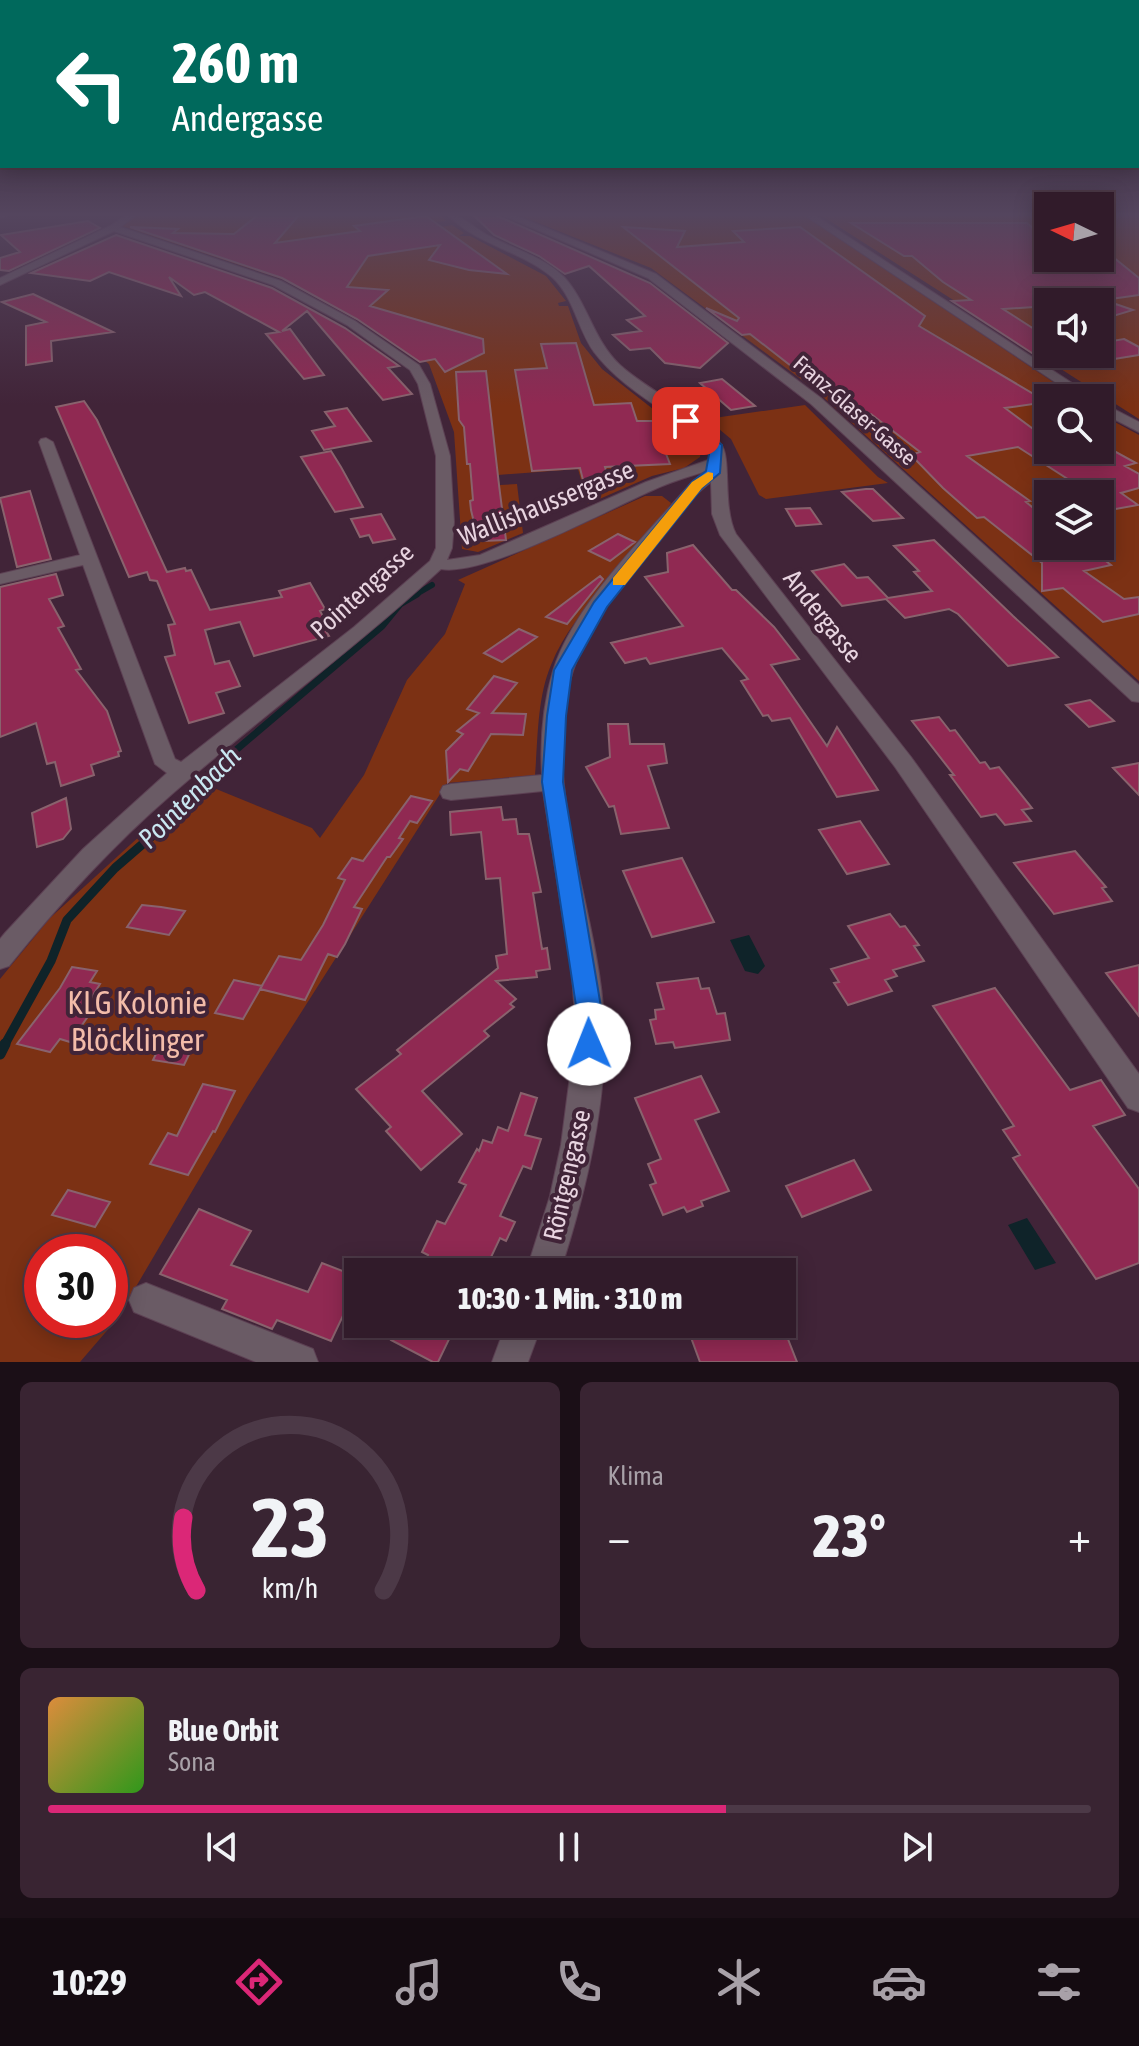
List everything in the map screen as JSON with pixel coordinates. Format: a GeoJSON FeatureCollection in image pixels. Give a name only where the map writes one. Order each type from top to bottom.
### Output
{"type":"FeatureCollection","features":[{"type":"Feature","properties":{"kind":"street","name":"Pointengasse"},"geometry":{"type":"LineString","coordinates":[[0,958],[75,872],[126,822],[360,634],[437,563],[444,548],[443,456],[424,384],[415,368],[343,318],[261,278]]}},
{"type":"Feature","properties":{"kind":"street"},"geometry":{"type":"LineString","coordinates":[[558,278],[563,282],[600,351],[632,382],[711,441],[717,448],[717,461]]}},
{"type":"Feature","properties":{"kind":"street","name":"Franz-Glaser-Gasse"},"geometry":{"type":"LineString","coordinates":[[654,278],[816,401],[1139,696]]}},
{"type":"Feature","properties":{"kind":"street"},"geometry":{"type":"LineString","coordinates":[[904,278],[1067,384]]}},
{"type":"Feature","properties":{"kind":"street"},"geometry":{"type":"LineString","coordinates":[[1114,414],[1139,428]]}},
{"type":"Feature","properties":{"kind":"street"},"geometry":{"type":"LineString","coordinates":[[46,442],[166,764],[186,773]]}},
{"type":"Feature","properties":{"kind":"street","name":"Wallishaussergasse"},"geometry":{"type":"LineString","coordinates":[[437,563],[453,566],[485,559],[651,485],[701,470],[717,461]]}},
{"type":"Feature","properties":{"kind":"street","name":"Röntgengasse"},"geometry":{"type":"LineString","coordinates":[[548,1258],[583,1118],[591,1019],[553,782],[556,716],[563,670],[599,606],[697,485],[713,473],[717,461]]}},
{"type":"Feature","properties":{"kind":"street","name":"Andergasse"},"geometry":{"type":"LineString","coordinates":[[717,461],[718,515],[728,535],[903,762],[1139,1098]]}},
{"type":"Feature","properties":{"kind":"street"},"geometry":{"type":"LineString","coordinates":[[0,579],[89,558]]}},
{"type":"Feature","properties":{"kind":"street"},"geometry":{"type":"LineString","coordinates":[[451,792],[553,782]]}},
{"type":"Feature","properties":{"kind":"street"},"geometry":{"type":"LineString","coordinates":[[146,1300],[300,1362]]}},
{"type":"Feature","properties":{"kind":"street"},"geometry":{"type":"LineString","coordinates":[[510,1362],[519,1338]]}},
{"type":"Feature","properties":{"kind":"green space"},"geometry":{"type":"Polygon","coordinates":[[[278,278],[547,278],[566,301],[558,303],[559,306],[568,306],[581,343],[602,369],[695,442],[701,449],[700,457],[684,468],[652,476],[588,504],[578,469],[498,475],[500,485],[517,484],[523,533],[478,552],[462,549],[454,432],[429,364],[387,334],[278,278]]]}},
{"type":"Feature","properties":{"kind":"green space"},"geometry":{"type":"Polygon","coordinates":[[[664,278],[897,278],[1056,384],[1034,384],[1034,464],[1114,464],[1114,422],[1139,435],[1139,681],[813,388],[664,278]]]}},
{"type":"Feature","properties":{"kind":"green space"},"geometry":{"type":"Polygon","coordinates":[[[918,278],[1139,278],[1139,419],[1114,403],[1114,384],[1084,384],[1059,368],[1114,368],[1114,288],[1034,288],[1034,352],[918,278]]]}},
{"type":"Feature","properties":{"kind":"green space"},"geometry":{"type":"Polygon","coordinates":[[[805,405],[878,477],[888,483],[766,499],[759,495],[731,439],[707,419],[805,405]]]}},
{"type":"Feature","properties":{"kind":"green space","name":"KLG Kolonie Blöcklinger"},"geometry":{"type":"Polygon","coordinates":[[[645,496],[662,496],[671,503],[658,524],[592,601],[562,642],[543,691],[535,775],[447,783],[248,1096],[128,1300],[128,1234],[24,1234],[24,1338],[101,1338],[80,1362],[0,1362],[0,979],[50,918],[199,782],[312,828],[320,838],[364,775],[407,680],[445,634],[465,584],[458,580],[645,496]]]}},
{"type":"Feature","properties":{"kind":"water"},"geometry":{"type":"Polygon","coordinates":[[[749,935],[765,966],[758,974],[745,971],[730,940],[749,935]]]}},
{"type":"Feature","properties":{"kind":"water"},"geometry":{"type":"Polygon","coordinates":[[[1027,1218],[1056,1263],[1035,1270],[1008,1225],[1027,1218]]]}},
{"type":"Feature","properties":{"kind":"building"},"geometry":{"type":"Polygon","coordinates":[[[65,278],[97,278],[90,281],[65,278]]]}},
{"type":"Feature","properties":{"kind":"building"},"geometry":{"type":"Polygon","coordinates":[[[126,278],[169,278],[181,296],[126,278]]]}},
{"type":"Feature","properties":{"kind":"building"},"geometry":{"type":"Polygon","coordinates":[[[170,278],[241,278],[272,288],[345,328],[399,366],[388,368],[412,394],[383,400],[307,311],[282,331],[290,329],[324,375],[304,379],[266,334],[279,332],[205,292],[194,295],[170,278]]]}},
{"type":"Feature","properties":{"kind":"building"},"geometry":{"type":"Polygon","coordinates":[[[282,278],[353,278],[347,287],[388,290],[370,306],[483,339],[484,353],[445,372],[435,359],[420,362],[357,319],[282,278]]]}},
{"type":"Feature","properties":{"kind":"building"},"geometry":{"type":"Polygon","coordinates":[[[602,278],[638,278],[650,283],[728,343],[700,368],[665,363],[650,348],[630,350],[613,335],[641,331],[627,320],[645,316],[602,278]]]}},
{"type":"Feature","properties":{"kind":"building"},"geometry":{"type":"Polygon","coordinates":[[[687,278],[871,278],[925,316],[919,326],[1034,394],[1034,404],[1005,408],[1034,430],[1034,457],[1018,447],[967,456],[1030,501],[1026,502],[1034,509],[1034,557],[984,517],[977,518],[911,455],[920,452],[871,414],[862,416],[827,388],[818,387],[750,334],[742,335],[706,308],[737,321],[739,318],[687,278]]]}},
{"type":"Feature","properties":{"kind":"building"},"geometry":{"type":"Polygon","coordinates":[[[938,278],[1139,278],[1139,295],[1114,299],[1114,288],[1034,288],[1034,307],[1003,309],[1034,329],[1034,353],[952,301],[971,300],[938,278]]]}},
{"type":"Feature","properties":{"kind":"building"},"geometry":{"type":"Polygon","coordinates":[[[33,294],[113,332],[51,341],[52,361],[26,365],[26,326],[46,322],[2,302],[33,294]]]}},
{"type":"Feature","properties":{"kind":"building"},"geometry":{"type":"Polygon","coordinates":[[[1114,303],[1133,310],[1114,316],[1114,303]]]}},
{"type":"Feature","properties":{"kind":"building"},"geometry":{"type":"Polygon","coordinates":[[[1124,339],[1139,347],[1139,355],[1114,359],[1114,341],[1124,339]]]}},
{"type":"Feature","properties":{"kind":"building"},"geometry":{"type":"Polygon","coordinates":[[[576,343],[594,405],[631,403],[637,421],[653,421],[670,464],[605,467],[611,487],[585,488],[580,468],[532,471],[515,370],[547,368],[541,344],[576,343]]]}},
{"type":"Feature","properties":{"kind":"building"},"geometry":{"type":"Polygon","coordinates":[[[486,371],[506,540],[483,541],[483,535],[477,535],[470,501],[473,500],[470,464],[467,464],[464,427],[459,420],[456,372],[486,371]]]}},
{"type":"Feature","properties":{"kind":"building"},"geometry":{"type":"Polygon","coordinates":[[[722,379],[755,406],[731,410],[700,383],[722,379]]]}},
{"type":"Feature","properties":{"kind":"building"},"geometry":{"type":"Polygon","coordinates":[[[84,401],[97,420],[167,572],[185,568],[186,571],[191,570],[210,610],[282,597],[279,591],[310,583],[325,609],[320,611],[329,627],[324,628],[329,636],[254,656],[240,622],[205,630],[215,664],[229,661],[240,686],[216,693],[224,713],[189,723],[165,657],[175,655],[168,625],[175,624],[157,581],[150,580],[147,572],[129,577],[56,407],[84,401]]]}},
{"type":"Feature","properties":{"kind":"building"},"geometry":{"type":"Polygon","coordinates":[[[347,408],[371,441],[324,450],[312,431],[335,426],[325,412],[347,408]]]}},
{"type":"Feature","properties":{"kind":"building"},"geometry":{"type":"Polygon","coordinates":[[[331,451],[363,507],[335,512],[301,457],[331,451]]]}},
{"type":"Feature","properties":{"kind":"building"},"geometry":{"type":"Polygon","coordinates":[[[1114,451],[1136,463],[1125,466],[1139,474],[1139,488],[1121,493],[1138,505],[1114,509],[1114,480],[1069,480],[1044,464],[1114,464],[1114,451]]]}},
{"type":"Feature","properties":{"kind":"building"},"geometry":{"type":"Polygon","coordinates":[[[873,489],[903,518],[873,521],[842,492],[873,489]]]}},
{"type":"Feature","properties":{"kind":"building"},"geometry":{"type":"Polygon","coordinates":[[[30,491],[51,559],[17,567],[0,498],[30,491]]]}},
{"type":"Feature","properties":{"kind":"building"},"geometry":{"type":"Polygon","coordinates":[[[810,508],[821,524],[796,526],[786,509],[810,508]]]}},
{"type":"Feature","properties":{"kind":"building"},"geometry":{"type":"Polygon","coordinates":[[[381,514],[395,539],[373,543],[369,535],[360,537],[351,519],[381,514]]]}},
{"type":"Feature","properties":{"kind":"building"},"geometry":{"type":"Polygon","coordinates":[[[618,534],[635,542],[610,561],[589,551],[618,534]]]}},
{"type":"Feature","properties":{"kind":"building"},"geometry":{"type":"Polygon","coordinates":[[[934,540],[1058,657],[1008,666],[958,614],[949,609],[905,618],[886,599],[842,606],[812,571],[844,564],[857,578],[868,577],[888,598],[932,591],[914,572],[919,571],[894,546],[934,540]]]}},
{"type":"Feature","properties":{"kind":"building"},"geometry":{"type":"Polygon","coordinates":[[[693,545],[732,590],[736,590],[774,627],[799,659],[771,665],[827,746],[837,727],[878,790],[837,797],[790,718],[772,721],[768,715],[763,716],[741,681],[748,679],[722,648],[650,664],[646,658],[625,663],[611,643],[683,626],[645,577],[668,572],[667,553],[693,545]]]}},
{"type":"Feature","properties":{"kind":"building"},"geometry":{"type":"Polygon","coordinates":[[[1038,560],[1104,560],[1111,565],[1084,571],[1124,599],[1139,597],[1139,614],[1103,622],[1063,588],[1042,591],[1042,563],[1038,560]]]}},
{"type":"Feature","properties":{"kind":"building"},"geometry":{"type":"Polygon","coordinates":[[[56,574],[63,595],[49,599],[64,626],[58,628],[81,669],[76,670],[107,711],[121,751],[118,752],[119,756],[91,765],[94,775],[61,786],[55,762],[47,764],[36,723],[0,737],[0,587],[56,574]]]}},
{"type":"Feature","properties":{"kind":"building"},"geometry":{"type":"Polygon","coordinates":[[[600,576],[603,579],[567,624],[546,617],[600,576]]]}},
{"type":"Feature","properties":{"kind":"building"},"geometry":{"type":"Polygon","coordinates":[[[519,629],[537,637],[502,662],[484,653],[519,629]]]}},
{"type":"Feature","properties":{"kind":"building"},"geometry":{"type":"Polygon","coordinates":[[[494,676],[517,683],[492,713],[526,714],[523,735],[491,734],[468,771],[460,769],[448,782],[446,751],[463,734],[457,731],[479,713],[467,709],[494,676]]]}},
{"type":"Feature","properties":{"kind":"building"},"geometry":{"type":"Polygon","coordinates":[[[1090,700],[1114,721],[1089,727],[1066,705],[1090,700]]]}},
{"type":"Feature","properties":{"kind":"building"},"geometry":{"type":"Polygon","coordinates":[[[939,717],[950,731],[955,730],[980,763],[985,762],[990,769],[999,767],[1032,808],[1022,810],[1031,821],[1005,825],[996,814],[981,817],[950,775],[954,775],[912,721],[939,717]]]}},
{"type":"Feature","properties":{"kind":"building"},"geometry":{"type":"Polygon","coordinates":[[[608,724],[628,724],[630,744],[664,744],[667,763],[648,766],[669,828],[621,834],[614,806],[609,807],[586,767],[610,757],[608,724]]]}},
{"type":"Feature","properties":{"kind":"building"},"geometry":{"type":"Polygon","coordinates":[[[1139,763],[1139,795],[1113,768],[1139,763]]]}},
{"type":"Feature","properties":{"kind":"building"},"geometry":{"type":"Polygon","coordinates":[[[411,796],[432,801],[417,823],[410,821],[399,838],[403,839],[387,857],[354,907],[362,909],[345,944],[337,957],[328,954],[305,1000],[260,989],[279,956],[301,960],[323,925],[345,880],[338,878],[352,858],[363,861],[411,796]]]}},
{"type":"Feature","properties":{"kind":"building"},"geometry":{"type":"Polygon","coordinates":[[[66,798],[71,829],[63,839],[37,847],[32,813],[66,798]]]}},
{"type":"Feature","properties":{"kind":"building"},"geometry":{"type":"Polygon","coordinates":[[[501,807],[503,820],[516,819],[518,834],[529,834],[541,892],[533,893],[542,949],[547,948],[550,969],[536,971],[537,977],[496,981],[516,999],[510,1004],[514,1007],[484,1031],[489,1036],[422,1091],[462,1134],[421,1170],[386,1131],[391,1127],[356,1089],[401,1054],[397,1050],[498,968],[496,956],[507,954],[500,878],[486,879],[481,832],[451,835],[450,812],[501,807]]]}},
{"type":"Feature","properties":{"kind":"building"},"geometry":{"type":"Polygon","coordinates":[[[860,821],[889,864],[847,874],[819,830],[860,821]]]}},
{"type":"Feature","properties":{"kind":"building"},"geometry":{"type":"Polygon","coordinates":[[[1075,851],[1106,887],[1102,888],[1112,901],[1054,914],[1014,863],[1075,851]]]}},
{"type":"Feature","properties":{"kind":"building"},"geometry":{"type":"Polygon","coordinates":[[[682,858],[714,922],[652,937],[623,871],[682,858]]]}},
{"type":"Feature","properties":{"kind":"building"},"geometry":{"type":"Polygon","coordinates":[[[142,905],[185,911],[169,935],[127,927],[142,905]]]}},
{"type":"Feature","properties":{"kind":"building"},"geometry":{"type":"Polygon","coordinates":[[[890,914],[900,927],[905,926],[919,945],[914,946],[924,961],[893,970],[897,976],[885,980],[892,991],[848,1005],[834,983],[839,982],[831,969],[869,958],[848,926],[890,914]]]}},
{"type":"Feature","properties":{"kind":"building"},"geometry":{"type":"Polygon","coordinates":[[[1139,965],[1139,1016],[1106,973],[1139,965]]]}},
{"type":"Feature","properties":{"kind":"building"},"geometry":{"type":"Polygon","coordinates":[[[72,967],[97,971],[90,982],[100,984],[82,1013],[89,1015],[70,1042],[60,1039],[50,1052],[17,1044],[60,988],[72,967]]]}},
{"type":"Feature","properties":{"kind":"building"},"geometry":{"type":"Polygon","coordinates":[[[698,978],[701,989],[709,988],[717,1014],[725,1013],[730,1040],[675,1048],[673,1042],[656,1044],[650,1020],[656,1019],[655,1010],[664,1009],[657,983],[698,978]]]}},
{"type":"Feature","properties":{"kind":"building"},"geometry":{"type":"Polygon","coordinates":[[[234,980],[262,986],[243,1019],[215,1013],[234,980]]]}},
{"type":"Feature","properties":{"kind":"building"},"geometry":{"type":"Polygon","coordinates":[[[995,988],[1070,1090],[1101,1080],[1125,1115],[1093,1126],[1139,1189],[1139,1263],[1096,1279],[1013,1158],[1020,1155],[1003,1130],[1014,1126],[933,1006],[995,988]]]}},
{"type":"Feature","properties":{"kind":"building"},"geometry":{"type":"Polygon","coordinates":[[[165,1036],[196,1040],[184,1065],[153,1060],[165,1036]]]}},
{"type":"Feature","properties":{"kind":"building"},"geometry":{"type":"Polygon","coordinates":[[[701,1076],[719,1112],[695,1120],[729,1191],[701,1201],[703,1206],[687,1212],[684,1207],[663,1215],[650,1185],[656,1183],[648,1164],[661,1159],[635,1098],[701,1076]]]}},
{"type":"Feature","properties":{"kind":"building"},"geometry":{"type":"Polygon","coordinates":[[[203,1084],[235,1091],[215,1132],[188,1175],[150,1164],[168,1133],[177,1136],[203,1084]]]}},
{"type":"Feature","properties":{"kind":"building"},"geometry":{"type":"Polygon","coordinates":[[[521,1093],[537,1098],[525,1135],[541,1139],[531,1169],[523,1166],[500,1216],[515,1222],[506,1241],[500,1238],[491,1258],[426,1258],[428,1255],[422,1252],[437,1221],[445,1224],[466,1185],[459,1182],[477,1149],[479,1151],[483,1140],[492,1143],[498,1127],[508,1131],[521,1093]]]}},
{"type":"Feature","properties":{"kind":"building"},"geometry":{"type":"Polygon","coordinates":[[[854,1160],[871,1190],[802,1217],[786,1186],[854,1160]]]}},
{"type":"Feature","properties":{"kind":"building"},"geometry":{"type":"Polygon","coordinates":[[[68,1190],[110,1202],[95,1227],[52,1215],[68,1190]]]}},
{"type":"Feature","properties":{"kind":"building"},"geometry":{"type":"Polygon","coordinates":[[[199,1209],[251,1231],[231,1265],[308,1292],[322,1263],[344,1272],[344,1314],[331,1341],[277,1320],[272,1329],[222,1309],[227,1300],[160,1274],[199,1209]]]}},
{"type":"Feature","properties":{"kind":"building"},"geometry":{"type":"Polygon","coordinates":[[[392,1338],[450,1338],[438,1362],[392,1338]]]}},
{"type":"Feature","properties":{"kind":"building"},"geometry":{"type":"Polygon","coordinates":[[[691,1338],[788,1338],[797,1362],[700,1362],[691,1338]]]}},
{"type":"Feature","properties":{"kind":"waterway","name":"Pointenbach"},"geometry":{"type":"LineString","coordinates":[[413,596],[432,585]]}},
{"type":"Feature","properties":{"kind":"waterway","name":"Pointenbach"},"geometry":{"type":"LineString","coordinates":[[192,795],[203,778],[382,626],[400,604],[417,594]]}},
{"type":"Feature","properties":{"kind":"waterway","name":"Pointenbach"},"geometry":{"type":"LineString","coordinates":[[4,1046],[51,961],[67,920],[115,868],[183,809],[193,793]]}},
{"type":"Feature","properties":{"kind":"waterway","name":"Pointenbach"},"geometry":{"type":"LineString","coordinates":[[0,1054],[4,1046]]}},
{"type":"Feature","properties":{"kind":"slow traffic"},"geometry":{"type":"LineString","coordinates":[[619,582],[697,485],[708,476]]}},
{"type":"Feature","properties":{"kind":"route"},"geometry":{"type":"LineString","coordinates":[[589,1044],[591,1019],[553,782],[556,716],[563,670],[599,606],[697,485],[713,473],[717,448],[686,421]]}}]}
